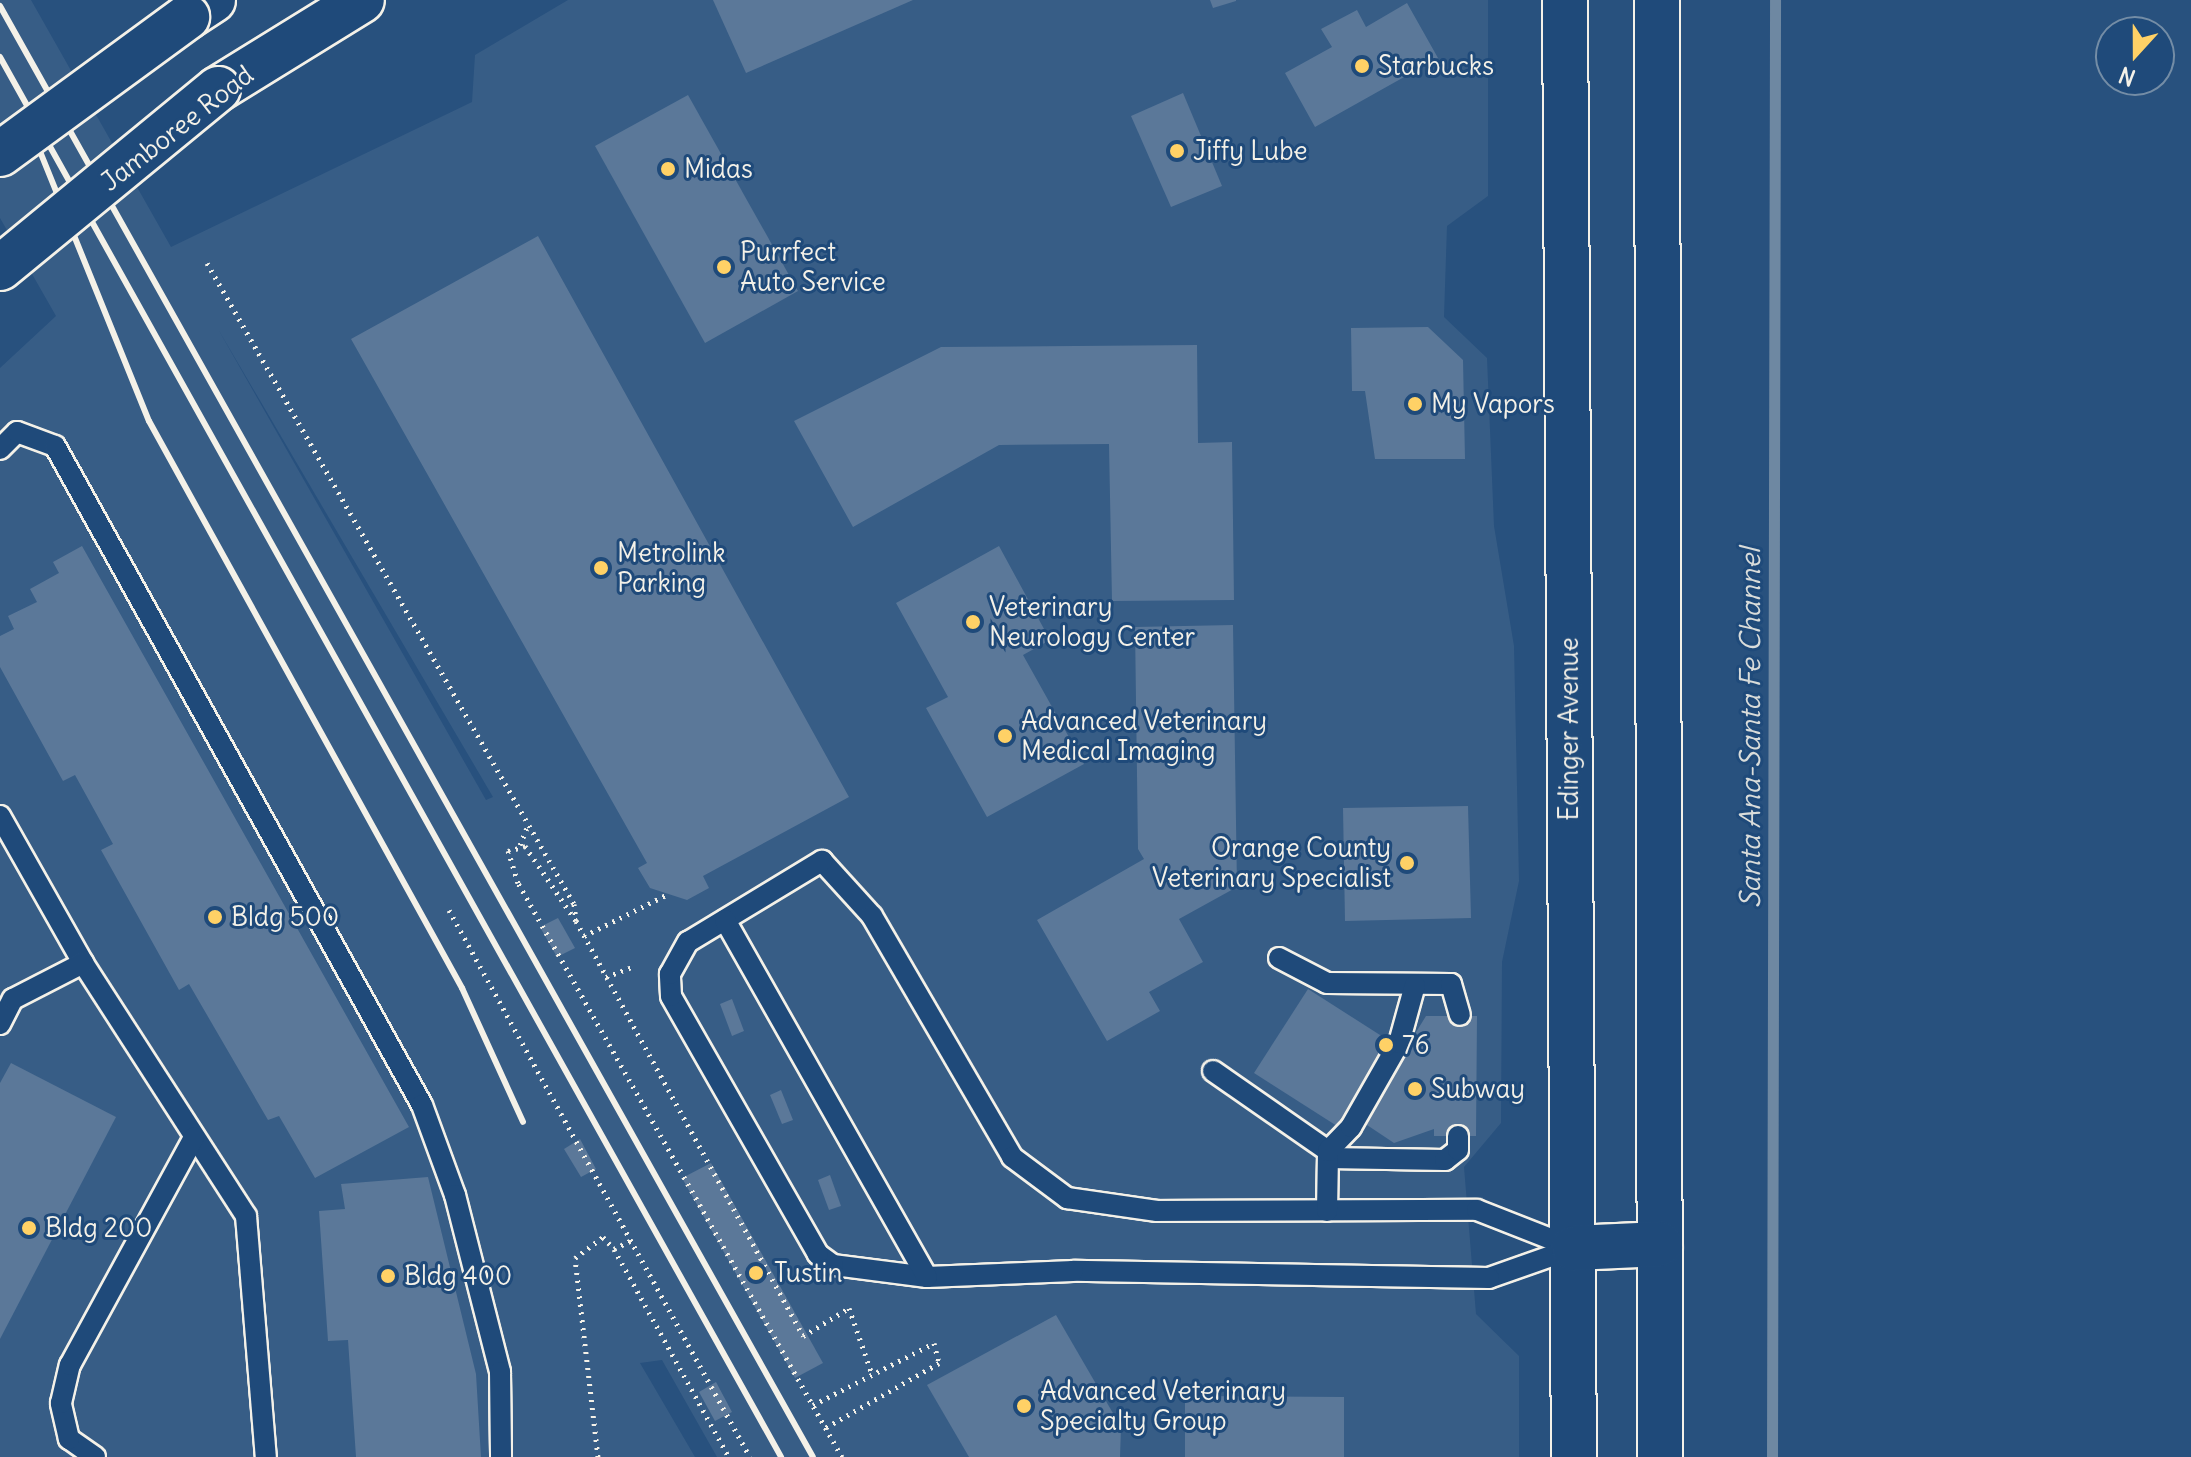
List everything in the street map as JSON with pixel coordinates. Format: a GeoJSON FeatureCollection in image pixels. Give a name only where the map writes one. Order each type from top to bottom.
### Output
{"type":"FeatureCollection","features":[{"type":"Feature","properties":{"kind":"main road","name":"Jamboree Road"},"geometry":{"type":"LineString","coordinates":[[0,268],[218,89],[362,0]]}},
{"type":"Feature","properties":{"kind":"main road","name":"Edinger Avenue"},"geometry":{"type":"LineString","coordinates":[[1565,0],[1574,1457]]}},
{"type":"Feature","properties":{"kind":"main road"},"geometry":{"type":"LineString","coordinates":[[1657,0],[1660,1457]]}},
{"type":"Feature","properties":{"kind":"main road"},"geometry":{"type":"LineString","coordinates":[[0,154],[200,8]]}},
{"type":"Feature","properties":{"kind":"main road"},"geometry":{"type":"LineString","coordinates":[[1574,1248],[1660,1244]]}},
{"type":"Feature","properties":{"kind":"lane"},"geometry":{"type":"LineString","coordinates":[[0,449],[17,432],[55,446],[422,1105],[455,1195],[500,1372],[501,1457]]}},
{"type":"Feature","properties":{"kind":"lane"},"geometry":{"type":"LineString","coordinates":[[0,816],[83,963],[246,1216],[266,1457]]}},
{"type":"Feature","properties":{"kind":"lane"},"geometry":{"type":"LineString","coordinates":[[822,861],[872,916],[1012,1157],[1043,1185],[1088,1205],[1327,1211],[1477,1210],[1574,1248],[1489,1278],[1086,1271],[927,1277],[858,1271],[818,1254],[681,1022],[671,996],[677,956],[725,920],[822,861]]}},
{"type":"Feature","properties":{"kind":"lane"},"geometry":{"type":"LineString","coordinates":[[725,920],[927,1277]]}},
{"type":"Feature","properties":{"kind":"lane"},"geometry":{"type":"LineString","coordinates":[[1279,958],[1327,983],[1451,984],[1460,1015]]}},
{"type":"Feature","properties":{"kind":"lane"},"geometry":{"type":"LineString","coordinates":[[0,1024],[13,999],[83,963]]}},
{"type":"Feature","properties":{"kind":"lane"},"geometry":{"type":"LineString","coordinates":[[1327,1211],[1328,1155],[1351,1127],[1399,1043],[1415,985]]}},
{"type":"Feature","properties":{"kind":"lane"},"geometry":{"type":"LineString","coordinates":[[1213,1071],[1328,1155],[1445,1160],[1458,1150],[1458,1136]]}},
{"type":"Feature","properties":{"kind":"lane"},"geometry":{"type":"LineString","coordinates":[[95,1457],[69,1439],[61,1403],[70,1365],[194,1138]]}},
{"type":"Feature","properties":{"kind":"path"},"geometry":{"type":"LineString","coordinates":[[207,263],[574,904],[576,921]]}},
{"type":"Feature","properties":{"kind":"path"},"geometry":{"type":"LineString","coordinates":[[528,824],[520,845],[506,856],[518,883],[842,1457]]}},
{"type":"Feature","properties":{"kind":"path"},"geometry":{"type":"LineString","coordinates":[[520,845],[576,921],[803,1336],[849,1308],[872,1374]]}},
{"type":"Feature","properties":{"kind":"path"},"geometry":{"type":"LineString","coordinates":[[584,936],[668,894]]}},
{"type":"Feature","properties":{"kind":"path"},"geometry":{"type":"LineString","coordinates":[[449,910],[750,1457]]}},
{"type":"Feature","properties":{"kind":"path"},"geometry":{"type":"LineString","coordinates":[[606,977],[634,966]]}},
{"type":"Feature","properties":{"kind":"path"},"geometry":{"type":"LineString","coordinates":[[598,1457],[574,1267],[583,1246],[603,1237],[614,1249],[729,1457]]}},
{"type":"Feature","properties":{"kind":"path"},"geometry":{"type":"LineString","coordinates":[[614,1249],[632,1240]]}},
{"type":"Feature","properties":{"kind":"path"},"geometry":{"type":"LineString","coordinates":[[813,1405],[934,1343],[939,1363],[825,1428]]}},
{"type":"Feature","properties":{"kind":"shaded area"},"geometry":{"type":"Polygon","coordinates":[[[0,0],[31,0],[171,247],[472,102],[475,55],[568,0],[1488,0],[1488,196],[1447,226],[1444,317],[1487,358],[1494,526],[1514,646],[1519,881],[1502,962],[1501,1123],[1464,1167],[1476,1314],[1519,1356],[1519,1457],[717,1457],[662,1360],[640,1363],[695,1457],[0,1457],[0,368],[56,316],[0,218],[0,0]],[[218,329],[486,800],[493,797],[218,329]]]}},
{"type":"Feature","properties":{"kind":"building"},"geometry":{"type":"Polygon","coordinates":[[[713,0],[913,0],[746,73],[713,0]]]}},
{"type":"Feature","properties":{"kind":"building"},"geometry":{"type":"Polygon","coordinates":[[[1210,0],[1236,0],[1236,1],[1213,8],[1210,0]]]}},
{"type":"Feature","properties":{"kind":"building","name":"Starbucks"},"geometry":{"type":"Polygon","coordinates":[[[1407,3],[1438,58],[1315,127],[1285,73],[1332,47],[1321,29],[1357,10],[1366,27],[1407,3]]]}},
{"type":"Feature","properties":{"kind":"building","name":"Jiffy Lube"},"geometry":{"type":"Polygon","coordinates":[[[1183,93],[1222,186],[1171,207],[1131,116],[1183,93]]]}},
{"type":"Feature","properties":{"kind":"building"},"geometry":{"type":"Polygon","coordinates":[[[688,95],[798,291],[705,343],[595,146],[688,95]]]}},
{"type":"Feature","properties":{"kind":"building","name":"Metrolink Parking"},"geometry":{"type":"Polygon","coordinates":[[[538,236],[849,797],[703,876],[709,888],[687,900],[650,888],[638,868],[647,863],[351,339],[538,236]]]}},
{"type":"Feature","properties":{"kind":"building","name":"My Vapors"},"geometry":{"type":"Polygon","coordinates":[[[1428,327],[1463,360],[1465,459],[1375,459],[1365,391],[1352,391],[1351,328],[1428,327]]]}},
{"type":"Feature","properties":{"kind":"building"},"geometry":{"type":"Polygon","coordinates":[[[1197,345],[1198,443],[1232,442],[1234,600],[1112,601],[1109,444],[999,445],[853,527],[794,421],[941,347],[1197,345]]]}},
{"type":"Feature","properties":{"kind":"building","name":"Bldg 500"},"geometry":{"type":"Polygon","coordinates":[[[82,546],[409,1127],[315,1178],[279,1116],[268,1120],[189,984],[179,990],[101,850],[113,844],[75,775],[63,781],[0,667],[0,636],[14,629],[8,616],[37,602],[30,589],[59,573],[53,562],[82,546]]]}},
{"type":"Feature","properties":{"kind":"building"},"geometry":{"type":"Polygon","coordinates":[[[999,546],[1050,640],[1023,655],[1084,764],[987,817],[926,708],[948,697],[896,603],[999,546]]]}},
{"type":"Feature","properties":{"kind":"building"},"geometry":{"type":"Polygon","coordinates":[[[1233,625],[1237,887],[1179,919],[1203,962],[1149,992],[1160,1011],[1107,1041],[1037,920],[1144,859],[1138,849],[1135,627],[1233,625]]]}},
{"type":"Feature","properties":{"kind":"building","name":"Orange County Veterinary Specialist"},"geometry":{"type":"Polygon","coordinates":[[[1468,806],[1471,918],[1345,921],[1343,808],[1468,806]]]}},
{"type":"Feature","properties":{"kind":"building"},"geometry":{"type":"Polygon","coordinates":[[[558,918],[575,948],[557,957],[540,927],[558,918]]]}},
{"type":"Feature","properties":{"kind":"building"},"geometry":{"type":"Polygon","coordinates":[[[1308,989],[1391,1042],[1337,1126],[1254,1073],[1308,989]]]}},
{"type":"Feature","properties":{"kind":"building"},"geometry":{"type":"Polygon","coordinates":[[[732,999],[744,1031],[732,1036],[720,1004],[732,999]]]}},
{"type":"Feature","properties":{"kind":"building"},"geometry":{"type":"Polygon","coordinates":[[[1426,1016],[1477,1016],[1476,1136],[1434,1136],[1434,1129],[1394,1143],[1361,1121],[1426,1016]]]}},
{"type":"Feature","properties":{"kind":"building","name":"Bldg 200"},"geometry":{"type":"Polygon","coordinates":[[[11,1063],[116,1117],[0,1339],[0,1083],[11,1063]]]}},
{"type":"Feature","properties":{"kind":"building"},"geometry":{"type":"Polygon","coordinates":[[[781,1090],[793,1120],[782,1124],[770,1095],[781,1090]]]}},
{"type":"Feature","properties":{"kind":"building"},"geometry":{"type":"Polygon","coordinates":[[[580,1139],[596,1169],[581,1177],[564,1149],[580,1139]]]}},
{"type":"Feature","properties":{"kind":"building"},"geometry":{"type":"Polygon","coordinates":[[[711,1163],[823,1363],[795,1378],[682,1178],[711,1163]]]}},
{"type":"Feature","properties":{"kind":"building"},"geometry":{"type":"Polygon","coordinates":[[[830,1175],[841,1206],[829,1210],[818,1180],[830,1175]]]}},
{"type":"Feature","properties":{"kind":"building","name":"Bldg 400"},"geometry":{"type":"Polygon","coordinates":[[[428,1177],[476,1374],[481,1457],[356,1457],[348,1340],[328,1341],[319,1211],[345,1209],[341,1184],[428,1177]]]}},
{"type":"Feature","properties":{"kind":"building","name":"Advanced Veterinary Specialty Group"},"geometry":{"type":"Polygon","coordinates":[[[1056,1315],[1121,1427],[1120,1457],[969,1457],[927,1385],[1056,1315]]]}},
{"type":"Feature","properties":{"kind":"building"},"geometry":{"type":"Polygon","coordinates":[[[716,1382],[732,1412],[715,1421],[699,1392],[716,1382]]]}},
{"type":"Feature","properties":{"kind":"building"},"geometry":{"type":"Polygon","coordinates":[[[1185,1396],[1344,1397],[1344,1457],[1185,1457],[1185,1396]]]}},
{"type":"Feature","properties":{"kind":"waterway","name":"Santa Ana-Santa Fe Channel"},"geometry":{"type":"LineString","coordinates":[[1772,1457],[1775,0]]}},
{"type":"Feature","properties":{"kind":"railway"},"geometry":{"type":"LineString","coordinates":[[0,6],[813,1457]]}},
{"type":"Feature","properties":{"kind":"railway"},"geometry":{"type":"LineString","coordinates":[[0,57],[781,1457]]}},
{"type":"Feature","properties":{"kind":"railway"},"geometry":{"type":"LineString","coordinates":[[35,139],[149,421],[462,988],[523,1122]]}},
{"type":"Feature","properties":{"kind":"place","name":"Starbucks"},"geometry":{"type":"Point","coordinates":[1362,66]}},
{"type":"Feature","properties":{"kind":"place","name":"Jiffy Lube"},"geometry":{"type":"Point","coordinates":[1177,151]}},
{"type":"Feature","properties":{"kind":"place","name":"Midas"},"geometry":{"type":"Point","coordinates":[668,169]}},
{"type":"Feature","properties":{"kind":"place","name":"Purrfect Auto Service"},"geometry":{"type":"Point","coordinates":[724,267]}},
{"type":"Feature","properties":{"kind":"place","name":"My Vapors"},"geometry":{"type":"Point","coordinates":[1415,404]}},
{"type":"Feature","properties":{"kind":"place","name":"Metrolink Parking"},"geometry":{"type":"Point","coordinates":[601,568]}},
{"type":"Feature","properties":{"kind":"place","name":"Veterinary Neurology Center"},"geometry":{"type":"Point","coordinates":[973,622]}},
{"type":"Feature","properties":{"kind":"place","name":"Advanced Veterinary Medical Imaging"},"geometry":{"type":"Point","coordinates":[1005,736]}},
{"type":"Feature","properties":{"kind":"place","name":"Orange County Veterinary Specialist"},"geometry":{"type":"Point","coordinates":[1407,863]}},
{"type":"Feature","properties":{"kind":"place","name":"Bldg 500"},"geometry":{"type":"Point","coordinates":[215,917]}},
{"type":"Feature","properties":{"kind":"place","name":"76"},"geometry":{"type":"Point","coordinates":[1386,1045]}},
{"type":"Feature","properties":{"kind":"place","name":"Subway"},"geometry":{"type":"Point","coordinates":[1415,1089]}},
{"type":"Feature","properties":{"kind":"place","name":"Bldg 200"},"geometry":{"type":"Point","coordinates":[29,1228]}},
{"type":"Feature","properties":{"kind":"place","name":"Tustin"},"geometry":{"type":"Point","coordinates":[756,1273]}},
{"type":"Feature","properties":{"kind":"place","name":"Bldg 400"},"geometry":{"type":"Point","coordinates":[388,1276]}},
{"type":"Feature","properties":{"kind":"place","name":"Advanced Veterinary Specialty Group"},"geometry":{"type":"Point","coordinates":[1024,1406]}}]}
